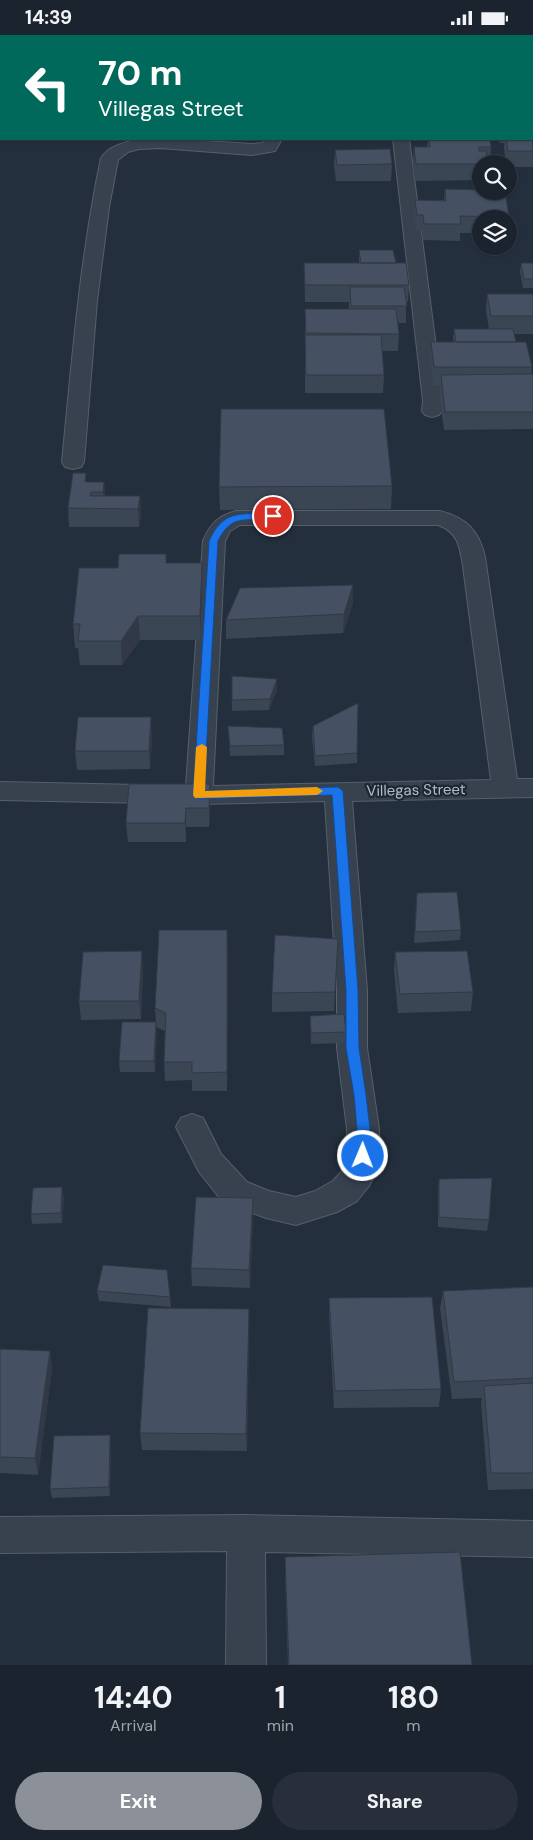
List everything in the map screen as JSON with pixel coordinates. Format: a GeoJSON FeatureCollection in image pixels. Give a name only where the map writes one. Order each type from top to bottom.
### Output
{"type":"FeatureCollection","features":[{"type":"Feature","properties":{"kind":"street"},"geometry":{"type":"LineString","coordinates":[[73,462],[87,301],[100,207],[110,158],[121,149],[153,143],[185,144],[245,151],[268,147],[273,140]]}},
{"type":"Feature","properties":{"kind":"street"},"geometry":{"type":"LineString","coordinates":[[400,140],[433,401],[432,411]]}},
{"type":"Feature","properties":{"kind":"street"},"geometry":{"type":"LineString","coordinates":[[199,795],[214,541],[220,528],[236,517],[273,516],[440,518],[454,522],[464,530],[471,541],[476,565],[505,788]]}},
{"type":"Feature","properties":{"kind":"street","name":"Villegas Street"},"geometry":{"type":"LineString","coordinates":[[0,791],[199,795],[533,788]]}},
{"type":"Feature","properties":{"kind":"street"},"geometry":{"type":"LineString","coordinates":[[192,1127],[210,1163],[235,1192],[266,1204],[296,1211],[325,1202],[345,1191],[358,1176],[363,1156],[363,1129],[352,1048],[352,990],[338,791]]}},
{"type":"Feature","properties":{"kind":"street"},"geometry":{"type":"LineString","coordinates":[[246,1533],[246,1665]]}},
{"type":"Feature","properties":{"kind":"street"},"geometry":{"type":"LineString","coordinates":[[0,1535],[246,1533],[533,1539]]}},
{"type":"Feature","properties":{"kind":"building"},"geometry":{"type":"Polygon","coordinates":[[[429,140],[490,140],[491,147],[479,147],[479,151],[486,151],[487,155],[472,155],[472,164],[416,164],[414,147],[430,147],[429,140]]]}},
{"type":"Feature","properties":{"kind":"building"},"geometry":{"type":"Polygon","coordinates":[[[506,140],[532,140],[533,151],[508,151],[506,140]]]}},
{"type":"Feature","properties":{"kind":"building"},"geometry":{"type":"Polygon","coordinates":[[[390,149],[392,164],[337,165],[335,150],[390,149]]]}},
{"type":"Feature","properties":{"kind":"building"},"geometry":{"type":"Polygon","coordinates":[[[445,189],[472,190],[472,200],[506,200],[508,210],[472,210],[472,216],[460,216],[461,224],[424,224],[423,215],[417,215],[415,200],[446,201],[445,189]]]}},
{"type":"Feature","properties":{"kind":"building"},"geometry":{"type":"Polygon","coordinates":[[[359,250],[393,250],[396,263],[361,263],[359,250]]]}},
{"type":"Feature","properties":{"kind":"building"},"geometry":{"type":"Polygon","coordinates":[[[304,263],[406,263],[409,285],[305,285],[304,263]]]}},
{"type":"Feature","properties":{"kind":"building"},"geometry":{"type":"Polygon","coordinates":[[[521,263],[533,263],[533,279],[524,279],[521,263]]]}},
{"type":"Feature","properties":{"kind":"building"},"geometry":{"type":"Polygon","coordinates":[[[350,287],[404,287],[407,306],[351,306],[350,287]]]}},
{"type":"Feature","properties":{"kind":"building"},"geometry":{"type":"Polygon","coordinates":[[[487,294],[533,294],[533,316],[491,316],[487,294]]]}},
{"type":"Feature","properties":{"kind":"building"},"geometry":{"type":"Polygon","coordinates":[[[305,309],[396,309],[399,334],[306,333],[305,309]]]}},
{"type":"Feature","properties":{"kind":"building"},"geometry":{"type":"Polygon","coordinates":[[[454,329],[513,329],[516,342],[456,342],[454,329]]]}},
{"type":"Feature","properties":{"kind":"building"},"geometry":{"type":"Polygon","coordinates":[[[305,335],[381,335],[384,375],[306,375],[305,335]]]}},
{"type":"Feature","properties":{"kind":"building"},"geometry":{"type":"Polygon","coordinates":[[[431,342],[526,342],[532,367],[434,367],[431,342]]]}},
{"type":"Feature","properties":{"kind":"building"},"geometry":{"type":"Polygon","coordinates":[[[533,374],[533,412],[445,412],[441,375],[533,374]]]}},
{"type":"Feature","properties":{"kind":"building"},"geometry":{"type":"Polygon","coordinates":[[[221,409],[384,409],[392,486],[219,487],[221,409]]]}},
{"type":"Feature","properties":{"kind":"building"},"geometry":{"type":"Polygon","coordinates":[[[73,473],[86,473],[85,482],[104,482],[103,492],[91,492],[90,496],[140,496],[138,509],[68,508],[73,473]]]}},
{"type":"Feature","properties":{"kind":"building"},"geometry":{"type":"Polygon","coordinates":[[[119,554],[166,554],[166,563],[202,563],[200,616],[138,616],[121,641],[78,641],[80,624],[73,624],[79,568],[118,568],[119,554]]]}},
{"type":"Feature","properties":{"kind":"building"},"geometry":{"type":"Polygon","coordinates":[[[353,585],[344,614],[226,620],[240,588],[353,585]]]}},
{"type":"Feature","properties":{"kind":"building"},"geometry":{"type":"Polygon","coordinates":[[[232,676],[277,679],[270,699],[232,700],[232,676]]]}},
{"type":"Feature","properties":{"kind":"building"},"geometry":{"type":"Polygon","coordinates":[[[358,703],[357,753],[315,756],[313,726],[358,703]]]}},
{"type":"Feature","properties":{"kind":"building"},"geometry":{"type":"Polygon","coordinates":[[[78,717],[151,717],[149,751],[75,751],[78,717]]]}},
{"type":"Feature","properties":{"kind":"building"},"geometry":{"type":"Polygon","coordinates":[[[228,726],[282,728],[284,745],[230,746],[228,726]]]}},
{"type":"Feature","properties":{"kind":"building"},"geometry":{"type":"Polygon","coordinates":[[[129,784],[210,784],[209,808],[186,808],[185,823],[126,823],[129,784]]]}},
{"type":"Feature","properties":{"kind":"building"},"geometry":{"type":"Polygon","coordinates":[[[457,892],[461,930],[415,932],[417,893],[457,892]]]}},
{"type":"Feature","properties":{"kind":"building"},"geometry":{"type":"Polygon","coordinates":[[[159,930],[227,930],[227,1072],[192,1073],[192,1062],[164,1062],[166,1013],[155,1008],[159,930]]]}},
{"type":"Feature","properties":{"kind":"building"},"geometry":{"type":"Polygon","coordinates":[[[275,935],[338,939],[335,992],[272,993],[275,935]]]}},
{"type":"Feature","properties":{"kind":"building"},"geometry":{"type":"Polygon","coordinates":[[[142,951],[139,1001],[79,1001],[83,952],[142,951]]]}},
{"type":"Feature","properties":{"kind":"building"},"geometry":{"type":"Polygon","coordinates":[[[467,951],[473,992],[400,994],[395,952],[467,951]]]}},
{"type":"Feature","properties":{"kind":"building"},"geometry":{"type":"Polygon","coordinates":[[[344,1014],[346,1032],[311,1033],[310,1016],[344,1014]]]}},
{"type":"Feature","properties":{"kind":"building"},"geometry":{"type":"Polygon","coordinates":[[[122,1022],[156,1022],[154,1061],[119,1061],[122,1022]]]}},
{"type":"Feature","properties":{"kind":"building"},"geometry":{"type":"Polygon","coordinates":[[[492,1178],[489,1220],[439,1217],[439,1179],[492,1178]]]}},
{"type":"Feature","properties":{"kind":"building"},"geometry":{"type":"Polygon","coordinates":[[[62,1187],[61,1213],[31,1214],[33,1188],[62,1187]]]}},
{"type":"Feature","properties":{"kind":"building"},"geometry":{"type":"Polygon","coordinates":[[[196,1197],[253,1198],[249,1270],[191,1268],[196,1197]]]}},
{"type":"Feature","properties":{"kind":"building"},"geometry":{"type":"Polygon","coordinates":[[[103,1265],[167,1270],[170,1297],[97,1291],[103,1265]]]}},
{"type":"Feature","properties":{"kind":"building"},"geometry":{"type":"Polygon","coordinates":[[[533,1287],[533,1378],[454,1382],[443,1291],[533,1287]]]}},
{"type":"Feature","properties":{"kind":"building"},"geometry":{"type":"Polygon","coordinates":[[[432,1297],[441,1389],[335,1391],[329,1298],[432,1297]]]}},
{"type":"Feature","properties":{"kind":"building"},"geometry":{"type":"Polygon","coordinates":[[[148,1308],[249,1309],[246,1434],[140,1433],[148,1308]]]}},
{"type":"Feature","properties":{"kind":"building"},"geometry":{"type":"Polygon","coordinates":[[[0,1349],[50,1351],[35,1458],[0,1457],[0,1349]]]}},
{"type":"Feature","properties":{"kind":"building"},"geometry":{"type":"Polygon","coordinates":[[[533,1383],[533,1473],[491,1473],[484,1386],[533,1383]]]}},
{"type":"Feature","properties":{"kind":"building"},"geometry":{"type":"Polygon","coordinates":[[[110,1435],[109,1487],[50,1489],[54,1436],[110,1435]]]}},
{"type":"Feature","properties":{"kind":"building"},"geometry":{"type":"Polygon","coordinates":[[[460,1552],[472,1665],[289,1665],[285,1557],[460,1552]]]}},
{"type":"Feature","properties":{"kind":"slow traffic"},"geometry":{"type":"LineString","coordinates":[[202,747],[199,795],[317,791]]}},
{"type":"Feature","properties":{"kind":"route"},"geometry":{"type":"LineString","coordinates":[[273,516],[236,517],[220,528],[214,541],[199,795],[338,791],[352,990],[352,1048],[360,1095],[363,1156]]}}]}
